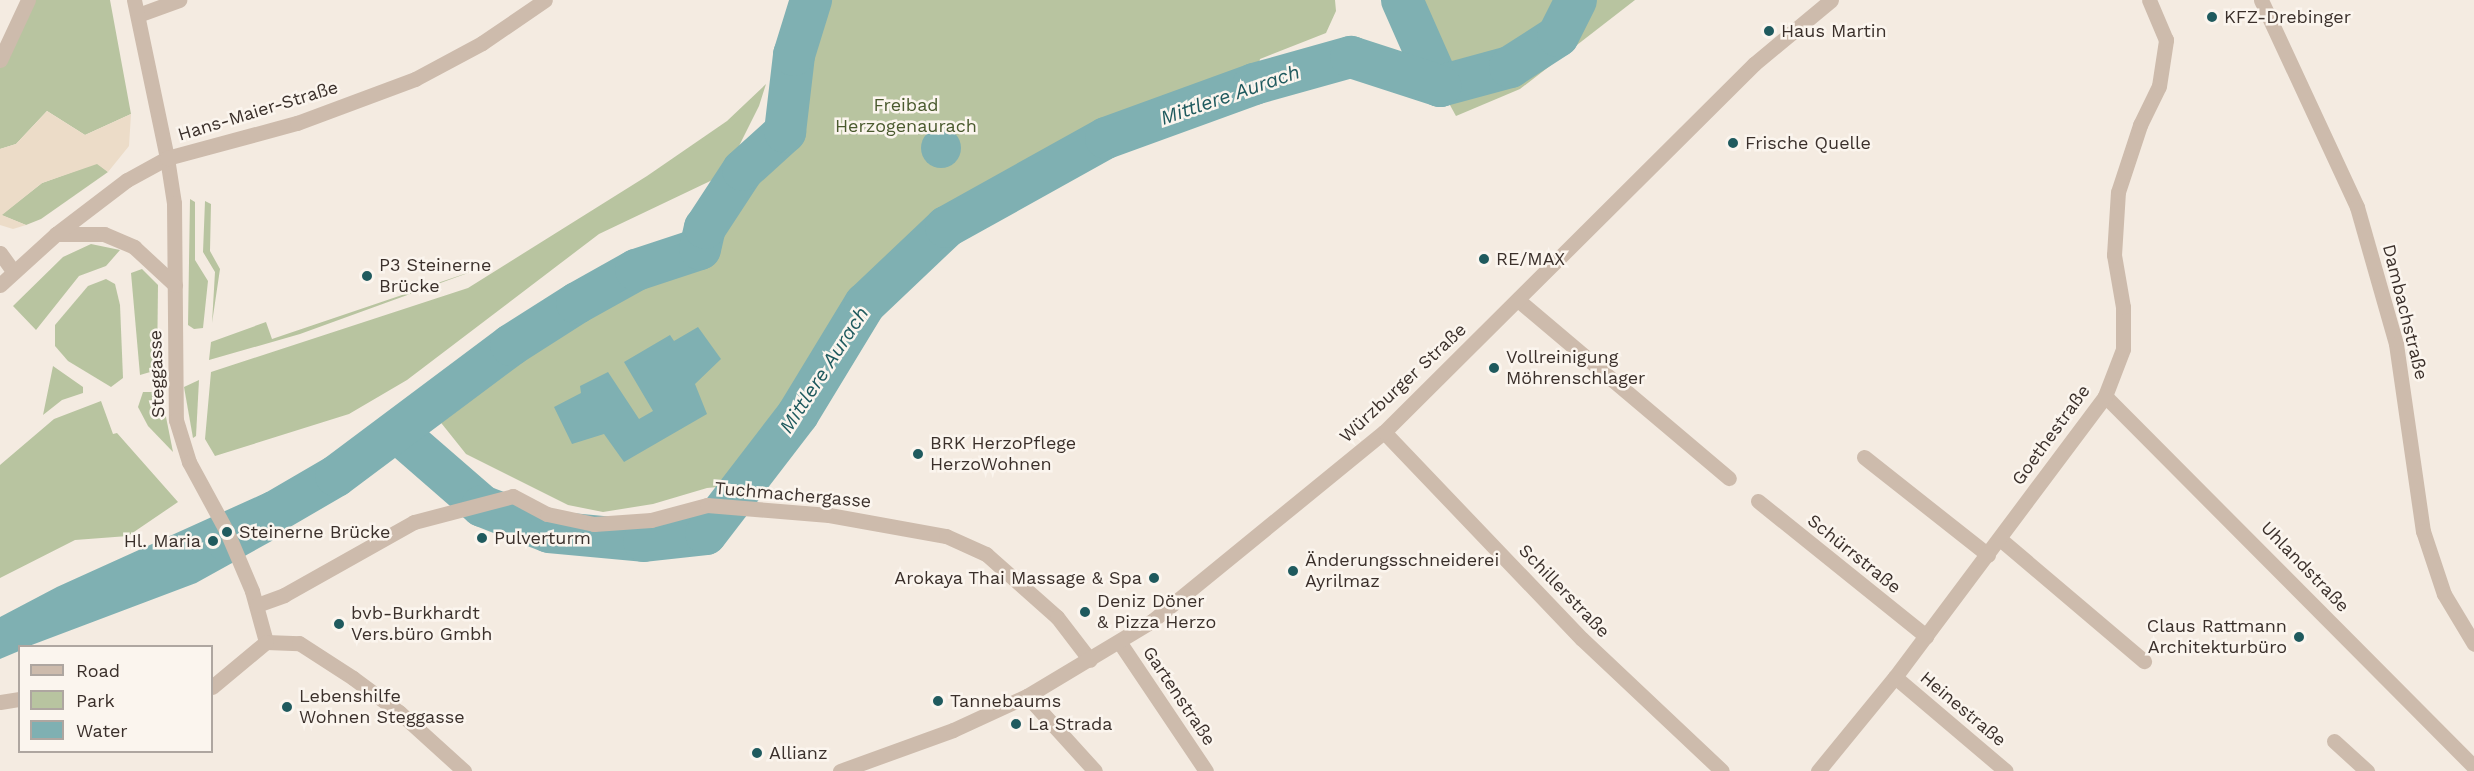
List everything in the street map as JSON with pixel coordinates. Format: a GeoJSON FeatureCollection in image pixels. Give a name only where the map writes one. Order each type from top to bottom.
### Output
{"type":"FeatureCollection","features":[{"type":"Feature","properties":{"kind":"street"},"geometry":{"type":"LineString","coordinates":[[0,60],[28,0]]}},
{"type":"Feature","properties":{"kind":"street","name":"Steggasse"},"geometry":{"type":"LineString","coordinates":[[134,0],[167,158],[174,203],[176,420],[189,462],[227,532],[255,598],[266,642]]}},
{"type":"Feature","properties":{"kind":"street"},"geometry":{"type":"LineString","coordinates":[[138,15],[179,0]]}},
{"type":"Feature","properties":{"kind":"street","name":"Hans-Maier-Straße"},"geometry":{"type":"LineString","coordinates":[[0,285],[56,234],[126,180],[167,158],[347,105],[415,79],[482,43],[544,0]]}},
{"type":"Feature","properties":{"kind":"street","name":"Würzburger Straße"},"geometry":{"type":"LineString","coordinates":[[840,771],[953,730],[1027,696],[1120,643],[1152,621],[1384,432],[1754,64],[1831,0]]}},
{"type":"Feature","properties":{"kind":"street","name":"Goethestraße"},"geometry":{"type":"LineString","coordinates":[[1818,771],[1895,677],[2105,396],[2123,349],[2123,308],[2114,255],[2118,192],[2140,125],[2159,86],[2166,40],[2149,0]]}},
{"type":"Feature","properties":{"kind":"street","name":"Dambachstraße"},"geometry":{"type":"LineString","coordinates":[[2261,0],[2357,207],[2396,344],[2423,531],[2444,594],[2474,644]]}},
{"type":"Feature","properties":{"kind":"street"},"geometry":{"type":"LineString","coordinates":[[56,234],[104,234],[134,247],[175,285]]}},
{"type":"Feature","properties":{"kind":"street"},"geometry":{"type":"LineString","coordinates":[[0,253],[13,271]]}},
{"type":"Feature","properties":{"kind":"street"},"geometry":{"type":"LineString","coordinates":[[1518,300],[1729,478]]}},
{"type":"Feature","properties":{"kind":"street","name":"Uhlandstraße"},"geometry":{"type":"LineString","coordinates":[[2105,396],[2474,767]]}},
{"type":"Feature","properties":{"kind":"street","name":"Schillerstraße"},"geometry":{"type":"LineString","coordinates":[[1384,432],[1582,639],[1722,771]]}},
{"type":"Feature","properties":{"kind":"street"},"geometry":{"type":"LineString","coordinates":[[1864,457],[1988,555]]}},
{"type":"Feature","properties":{"kind":"street","name":"Tuchmachergasse"},"geometry":{"type":"LineString","coordinates":[[255,598],[284,595],[414,522],[513,496],[547,514],[594,524],[651,520],[707,505],[900,526],[946,536],[976,550],[1057,617],[1090,660]]}},
{"type":"Feature","properties":{"kind":"street","name":"Schürrstraße"},"geometry":{"type":"LineString","coordinates":[[1758,501],[1926,636]]}},
{"type":"Feature","properties":{"kind":"street"},"geometry":{"type":"LineString","coordinates":[[2000,539],[2144,661]]}},
{"type":"Feature","properties":{"kind":"street"},"geometry":{"type":"LineString","coordinates":[[213,686],[266,642],[299,643],[399,712],[464,771]]}},
{"type":"Feature","properties":{"kind":"street","name":"Gartenstraße"},"geometry":{"type":"LineString","coordinates":[[1120,643],[1206,771]]}},
{"type":"Feature","properties":{"kind":"street","name":"Heinestraße"},"geometry":{"type":"LineString","coordinates":[[1895,677],[2006,771]]}},
{"type":"Feature","properties":{"kind":"street"},"geometry":{"type":"LineString","coordinates":[[1027,696],[1095,771]]}},
{"type":"Feature","properties":{"kind":"street"},"geometry":{"type":"LineString","coordinates":[[0,702],[18,699]]}},
{"type":"Feature","properties":{"kind":"street"},"geometry":{"type":"LineString","coordinates":[[2334,741],[2367,771]]}},
{"type":"Feature","properties":{"kind":"green space"},"geometry":{"type":"Polygon","coordinates":[[[28,0],[110,0],[131,114],[85,135],[47,111],[16,144],[0,149],[0,60],[28,0]]]}},
{"type":"Feature","properties":{"kind":"green space","name":"Freibad Herzogenaurach"},"geometry":{"type":"Polygon","coordinates":[[[811,0],[1335,0],[1336,11],[1326,33],[1260,59],[1254,84],[1106,138],[946,227],[865,304],[798,414],[748,484],[707,488],[653,504],[603,512],[568,505],[466,454],[430,409],[511,345],[577,303],[636,270],[700,249],[705,228],[743,170],[785,132],[794,55],[811,0]]]}},
{"type":"Feature","properties":{"kind":"green space"},"geometry":{"type":"Polygon","coordinates":[[[1392,0],[1635,0],[1520,89],[1456,116],[1392,0]]]}},
{"type":"Feature","properties":{"kind":"green space"},"geometry":{"type":"Polygon","coordinates":[[[766,84],[759,106],[725,174],[599,234],[407,380],[349,414],[215,456],[205,439],[211,372],[468,288],[647,176],[727,121],[766,84]]]}},
{"type":"Feature","properties":{"kind":"green space"},"geometry":{"type":"Polygon","coordinates":[[[97,163],[108,172],[41,219],[26,225],[1,215],[42,183],[97,163]]]}},
{"type":"Feature","properties":{"kind":"green space"},"geometry":{"type":"Polygon","coordinates":[[[190,199],[195,202],[195,260],[208,281],[203,328],[194,329],[188,325],[190,199]]]}},
{"type":"Feature","properties":{"kind":"green space"},"geometry":{"type":"Polygon","coordinates":[[[205,201],[211,204],[210,251],[220,269],[212,323],[215,272],[203,252],[205,201]]]}},
{"type":"Feature","properties":{"kind":"green space"},"geometry":{"type":"Polygon","coordinates":[[[91,244],[120,250],[106,266],[79,276],[36,330],[13,306],[63,257],[91,244]]]}},
{"type":"Feature","properties":{"kind":"green space"},"geometry":{"type":"Polygon","coordinates":[[[142,269],[158,285],[157,370],[140,375],[131,273],[142,269]]]}},
{"type":"Feature","properties":{"kind":"green space"},"geometry":{"type":"Polygon","coordinates":[[[479,269],[300,334],[209,360],[211,342],[266,322],[272,339],[479,269]]]}},
{"type":"Feature","properties":{"kind":"green space"},"geometry":{"type":"Polygon","coordinates":[[[106,279],[115,284],[120,305],[123,378],[111,387],[68,361],[55,346],[55,325],[88,286],[106,279]]]}},
{"type":"Feature","properties":{"kind":"green space"},"geometry":{"type":"Polygon","coordinates":[[[53,366],[83,387],[83,393],[62,400],[43,415],[53,366]]]}},
{"type":"Feature","properties":{"kind":"green space"},"geometry":{"type":"Polygon","coordinates":[[[199,380],[196,436],[193,438],[184,387],[199,380]]]}},
{"type":"Feature","properties":{"kind":"green space"},"geometry":{"type":"Polygon","coordinates":[[[143,392],[161,392],[173,452],[148,426],[138,407],[143,392]]]}},
{"type":"Feature","properties":{"kind":"green space"},"geometry":{"type":"Polygon","coordinates":[[[101,401],[113,434],[117,433],[178,502],[128,536],[75,540],[0,578],[0,465],[54,419],[101,401]]]}},
{"type":"Feature","properties":{"kind":"shaded area"},"geometry":{"type":"Polygon","coordinates":[[[47,111],[85,135],[131,114],[129,146],[108,172],[97,164],[42,183],[2,215],[26,225],[13,229],[0,225],[0,149],[16,144],[47,111]]]}},
{"type":"Feature","properties":{"kind":"water"},"geometry":{"type":"Polygon","coordinates":[[[941,128],[949,129],[955,134],[960,140],[960,156],[955,162],[949,167],[941,168],[933,167],[927,162],[922,156],[921,148],[922,140],[927,134],[933,129],[941,128]]]}},
{"type":"Feature","properties":{"kind":"water"},"geometry":{"type":"Polygon","coordinates":[[[698,327],[721,359],[695,384],[707,414],[624,462],[604,434],[572,444],[554,407],[581,393],[580,386],[608,372],[639,419],[653,411],[624,362],[670,335],[674,341],[698,327]]]}},
{"type":"Feature","properties":{"kind":"water"},"geometry":{"type":"Polygon","coordinates":[[[267,492],[288,532],[196,583],[32,645],[18,645],[18,651],[0,659],[0,617],[57,587],[267,492]]]}},
{"type":"Feature","properties":{"kind":"waterway","name":"Mittlere Aurach"},"geometry":{"type":"LineString","coordinates":[[226,540],[336,476],[511,345],[577,303],[636,270],[700,249],[705,228],[743,170],[785,132],[794,55],[811,0]]}},
{"type":"Feature","properties":{"kind":"waterway","name":"Mittlere Aurach"},"geometry":{"type":"LineString","coordinates":[[1402,0],[1440,86],[1510,67],[1558,36],[1576,0]]}},
{"type":"Feature","properties":{"kind":"waterway","name":"Mittlere Aurach"},"geometry":{"type":"LineString","coordinates":[[397,432],[482,506],[549,532],[644,541],[706,534],[798,414],[865,304],[946,227],[1106,138],[1254,84],[1351,57],[1440,86]]}},
{"type":"Feature","properties":{"kind":"place","name":"KFZ-Drebinger"},"geometry":{"type":"Point","coordinates":[2212,17]}},
{"type":"Feature","properties":{"kind":"place","name":"Haus Martin"},"geometry":{"type":"Point","coordinates":[1769,31]}},
{"type":"Feature","properties":{"kind":"place","name":"Frische Quelle"},"geometry":{"type":"Point","coordinates":[1733,143]}},
{"type":"Feature","properties":{"kind":"place","name":"RE/MAX"},"geometry":{"type":"Point","coordinates":[1484,259]}},
{"type":"Feature","properties":{"kind":"place","name":"P3 Steinerne Brücke"},"geometry":{"type":"Point","coordinates":[367,276]}},
{"type":"Feature","properties":{"kind":"place","name":"Vollreinigung Möhrenschlager"},"geometry":{"type":"Point","coordinates":[1494,368]}},
{"type":"Feature","properties":{"kind":"place","name":"BRK HerzoPflege HerzoWohnen"},"geometry":{"type":"Point","coordinates":[918,454]}},
{"type":"Feature","properties":{"kind":"place","name":"Steinerne Brücke"},"geometry":{"type":"Point","coordinates":[227,532]}},
{"type":"Feature","properties":{"kind":"place","name":"Pulverturm"},"geometry":{"type":"Point","coordinates":[482,538]}},
{"type":"Feature","properties":{"kind":"place","name":"Hl. Maria"},"geometry":{"type":"Point","coordinates":[213,541]}},
{"type":"Feature","properties":{"kind":"place","name":"Änderungsschneiderei Ayrilmaz"},"geometry":{"type":"Point","coordinates":[1293,571]}},
{"type":"Feature","properties":{"kind":"place","name":"Arokaya Thai Massage & Spa"},"geometry":{"type":"Point","coordinates":[1154,578]}},
{"type":"Feature","properties":{"kind":"place","name":"Deniz Döner & Pizza Herzo"},"geometry":{"type":"Point","coordinates":[1085,612]}},
{"type":"Feature","properties":{"kind":"place","name":"bvb-Burkhardt Vers.büro Gmbh"},"geometry":{"type":"Point","coordinates":[339,624]}},
{"type":"Feature","properties":{"kind":"place","name":"Claus Rattmann Architekturbüro"},"geometry":{"type":"Point","coordinates":[2299,637]}},
{"type":"Feature","properties":{"kind":"place","name":"Tannebaums"},"geometry":{"type":"Point","coordinates":[938,701]}},
{"type":"Feature","properties":{"kind":"place","name":"Lebenshilfe Wohnen Steggasse"},"geometry":{"type":"Point","coordinates":[287,707]}},
{"type":"Feature","properties":{"kind":"place","name":"La Strada"},"geometry":{"type":"Point","coordinates":[1016,724]}},
{"type":"Feature","properties":{"kind":"place","name":"Allianz"},"geometry":{"type":"Point","coordinates":[757,753]}}]}
